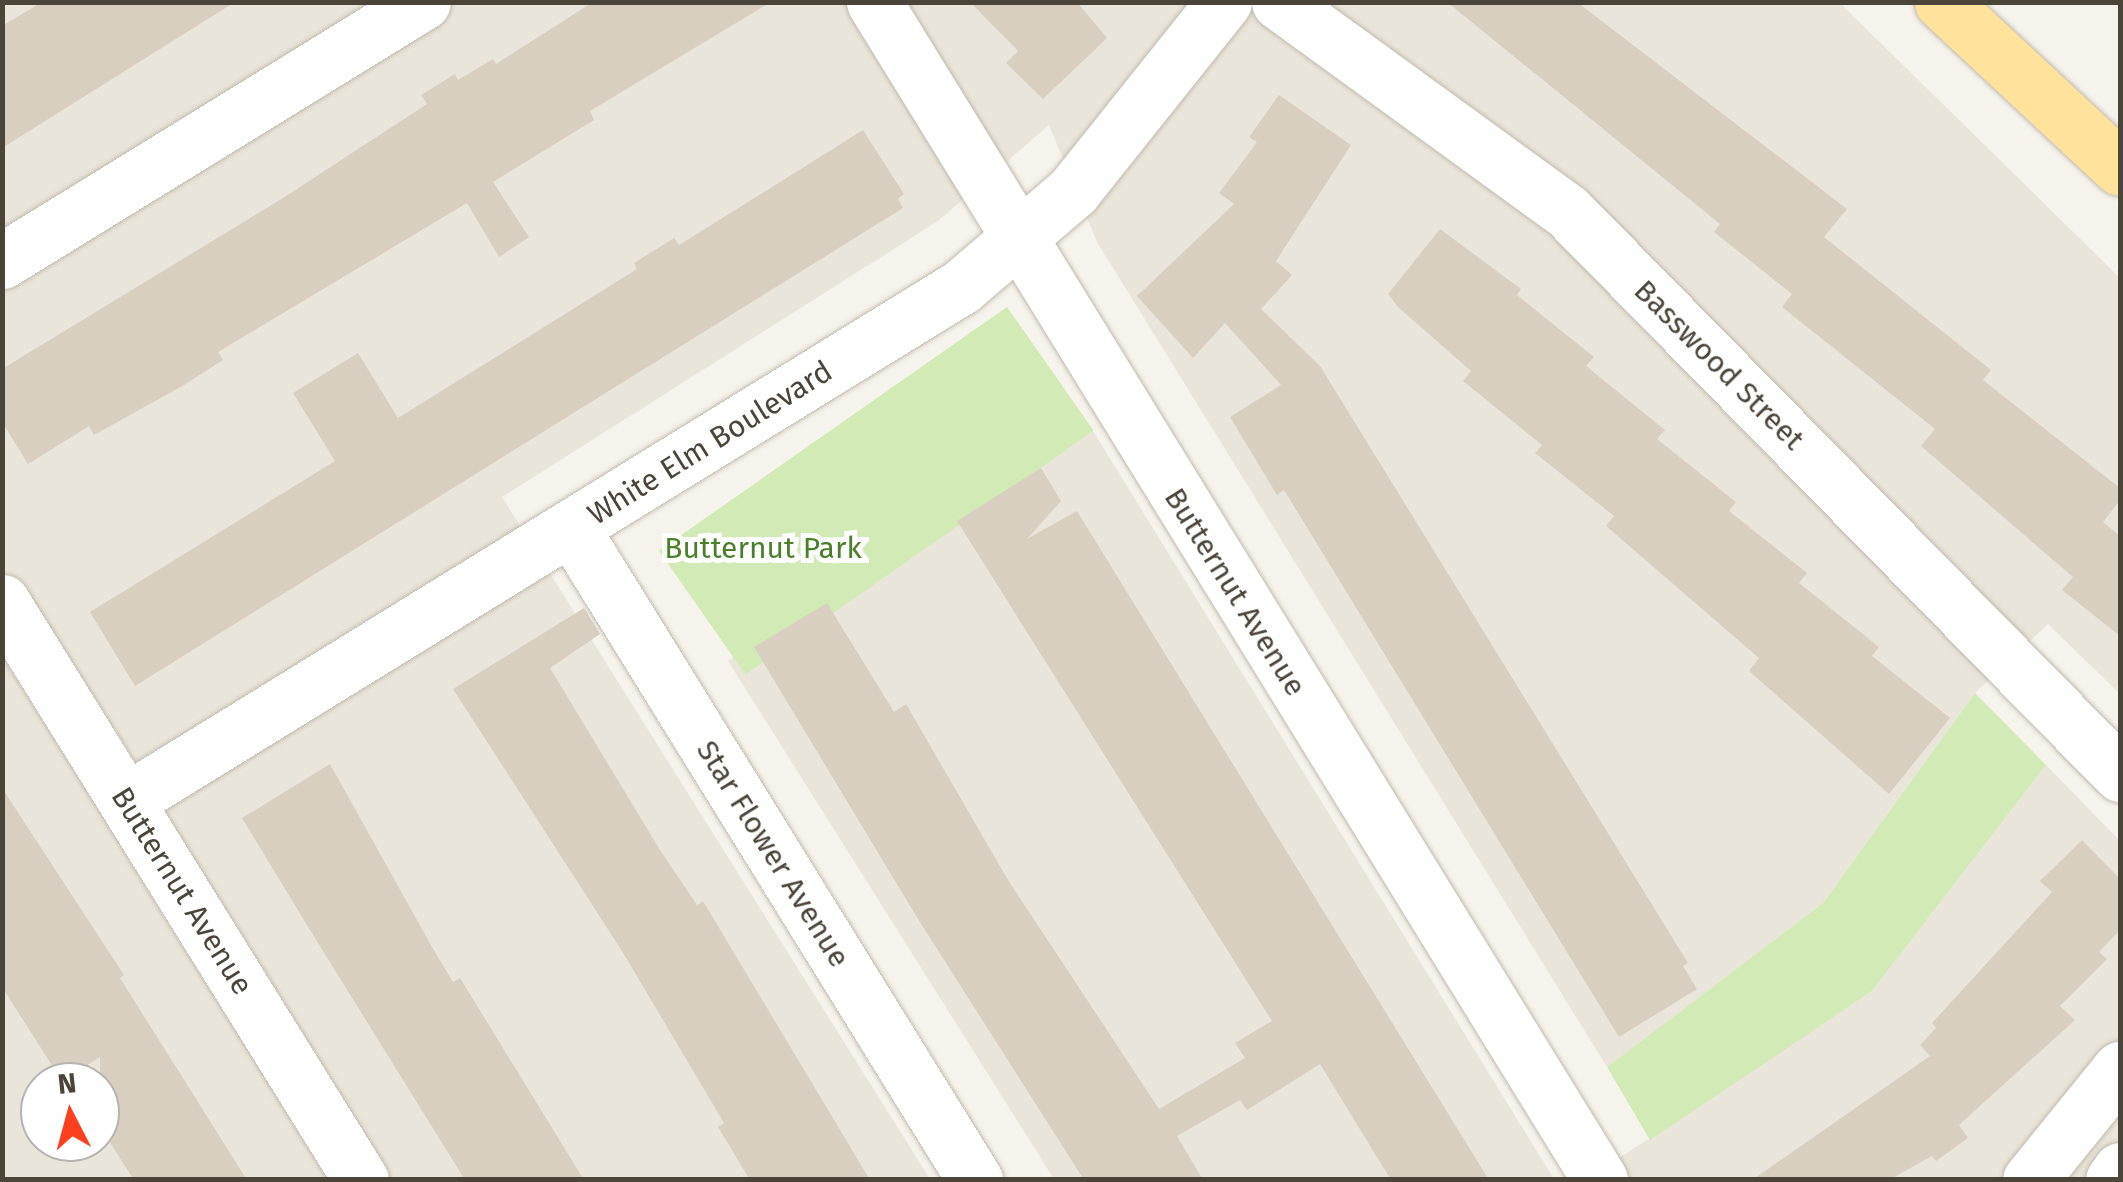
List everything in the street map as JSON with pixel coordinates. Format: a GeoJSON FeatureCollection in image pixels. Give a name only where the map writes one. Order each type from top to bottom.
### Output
{"type":"FeatureCollection","features":[{"type":"Feature","properties":{"kind":"main road"},"geometry":{"type":"LineString","coordinates":[[1942,2],[2120,168]]}},
{"type":"Feature","properties":{"kind":"street"},"geometry":{"type":"LineString","coordinates":[[2,261],[423,2]]}},
{"type":"Feature","properties":{"kind":"street","name":"Butternut Avenue"},"geometry":{"type":"LineString","coordinates":[[874,2],[1018,242],[1600,1180]]}},
{"type":"Feature","properties":{"kind":"street","name":"White Elm Boulevard"},"geometry":{"type":"LineString","coordinates":[[126,801],[961,288],[1018,242],[1113,146],[1224,2]]}},
{"type":"Feature","properties":{"kind":"street","name":"Basswood Street"},"geometry":{"type":"LineString","coordinates":[[1278,2],[1568,212],[2120,774]]}},
{"type":"Feature","properties":{"kind":"street","name":"Star Flower Avenue"},"geometry":{"type":"LineString","coordinates":[[572,529],[975,1180]]}},
{"type":"Feature","properties":{"kind":"street","name":"Butternut Avenue"},"geometry":{"type":"LineString","coordinates":[[2,602],[362,1180]]}},
{"type":"Feature","properties":{"kind":"street"},"geometry":{"type":"LineString","coordinates":[[2030,1180],[2120,1069]]}},
{"type":"Feature","properties":{"kind":"street"},"geometry":{"type":"LineString","coordinates":[[2113,1180],[2120,1170]]}},
{"type":"Feature","properties":{"kind":"shaded area"},"geometry":{"type":"Polygon","coordinates":[[[2,3],[1840,3],[2120,278],[2120,694],[2048,624],[1975,693],[1823,903],[1607,1067],[1097,242],[1049,125],[938,221],[502,497],[930,1179],[3,1179],[2,3]]]}},
{"type":"Feature","properties":{"kind":"shaded area"},"geometry":{"type":"Polygon","coordinates":[[[1093,431],[1554,1179],[1054,1179],[728,661],[1093,431]]]}},
{"type":"Feature","properties":{"kind":"shaded area"},"geometry":{"type":"Polygon","coordinates":[[[2046,765],[2120,841],[2120,1179],[1586,1180],[1872,991],[2046,765]]]}},
{"type":"Feature","properties":{"kind":"green space","name":"Butternut Park"},"geometry":{"type":"Polygon","coordinates":[[[1007,307],[1094,431],[745,674],[659,551],[1007,307]]]}},
{"type":"Feature","properties":{"kind":"green space"},"geometry":{"type":"Polygon","coordinates":[[[1975,693],[2046,765],[1872,991],[1650,1140],[1607,1067],[1823,903],[1975,693]]]}},
{"type":"Feature","properties":{"kind":"building"},"geometry":{"type":"Polygon","coordinates":[[[42,2],[235,2],[2,148],[2,26],[42,2]]]}},
{"type":"Feature","properties":{"kind":"building"},"geometry":{"type":"Polygon","coordinates":[[[593,2],[771,2],[590,111],[594,120],[493,182],[529,237],[499,257],[467,203],[218,352],[223,360],[184,385],[94,435],[89,426],[28,464],[2,422],[2,369],[283,198],[427,104],[421,95],[455,74],[458,80],[493,59],[496,64],[593,2]]]}},
{"type":"Feature","properties":{"kind":"building"},"geometry":{"type":"Polygon","coordinates":[[[970,2],[1077,2],[1107,38],[1043,99],[1006,63],[1018,51],[970,2]]]}},
{"type":"Feature","properties":{"kind":"building"},"geometry":{"type":"Polygon","coordinates":[[[1447,2],[1577,2],[1847,209],[1824,237],[1991,370],[1983,380],[2120,488],[2120,500],[2103,522],[2120,536],[2120,636],[2062,590],[2073,577],[1921,446],[1935,429],[1782,307],[1792,294],[1714,232],[1720,224],[1447,2]]]}},
{"type":"Feature","properties":{"kind":"building"},"geometry":{"type":"Polygon","coordinates":[[[1279,95],[1351,145],[1276,261],[1292,275],[1261,309],[1320,366],[1688,963],[1683,966],[1697,989],[1619,1037],[1284,490],[1277,495],[1230,417],[1281,385],[1225,323],[1193,358],[1137,296],[1234,204],[1219,193],[1257,142],[1249,137],[1279,95]]]}},
{"type":"Feature","properties":{"kind":"building"},"geometry":{"type":"Polygon","coordinates":[[[863,130],[904,194],[898,199],[903,208],[135,686],[90,612],[335,461],[293,393],[358,353],[398,418],[637,269],[634,263],[674,238],[679,245],[863,130]]]}},
{"type":"Feature","properties":{"kind":"building"},"geometry":{"type":"Polygon","coordinates":[[[1440,229],[1521,289],[1517,295],[1594,357],[1586,366],[1665,430],[1657,439],[1736,502],[1729,511],[1807,573],[1799,583],[1879,647],[1872,656],[1950,718],[1889,794],[1749,671],[1759,658],[1606,526],[1614,516],[1535,453],[1542,445],[1463,381],[1471,371],[1398,307],[1388,294],[1440,229]]]}},
{"type":"Feature","properties":{"kind":"building"},"geometry":{"type":"Polygon","coordinates":[[[1041,468],[1061,501],[1027,539],[1077,511],[1489,1180],[1391,1180],[1320,1064],[1247,1110],[1240,1100],[1177,1136],[1203,1180],[1084,1180],[918,919],[754,647],[827,603],[894,712],[906,704],[1008,880],[1159,1109],[1245,1058],[1235,1043],[1272,1021],[957,521],[1041,468]]]}},
{"type":"Feature","properties":{"kind":"building"},"geometry":{"type":"Polygon","coordinates":[[[584,608],[600,634],[550,668],[660,850],[697,905],[703,901],[870,1180],[750,1180],[718,1127],[724,1123],[622,951],[453,689],[584,608]]]}},
{"type":"Feature","properties":{"kind":"building"},"geometry":{"type":"Polygon","coordinates":[[[330,764],[453,982],[460,978],[584,1180],[465,1180],[310,930],[242,818],[330,764]]]}},
{"type":"Feature","properties":{"kind":"building"},"geometry":{"type":"Polygon","coordinates":[[[2,788],[124,975],[120,978],[247,1180],[134,1180],[120,1158],[120,1062],[100,1062],[100,1057],[92,1062],[50,1062],[2,987],[2,788]]]}},
{"type":"Feature","properties":{"kind":"building"},"geometry":{"type":"Polygon","coordinates":[[[2082,840],[2120,879],[2120,930],[2099,952],[2107,959],[2060,1006],[2075,1020],[1959,1125],[1968,1138],[1936,1161],[1932,1156],[1889,1180],[1752,1180],[1930,1056],[1920,1045],[1936,1028],[1932,1023],[2052,892],[2040,881],[2082,840]]]}}]}
